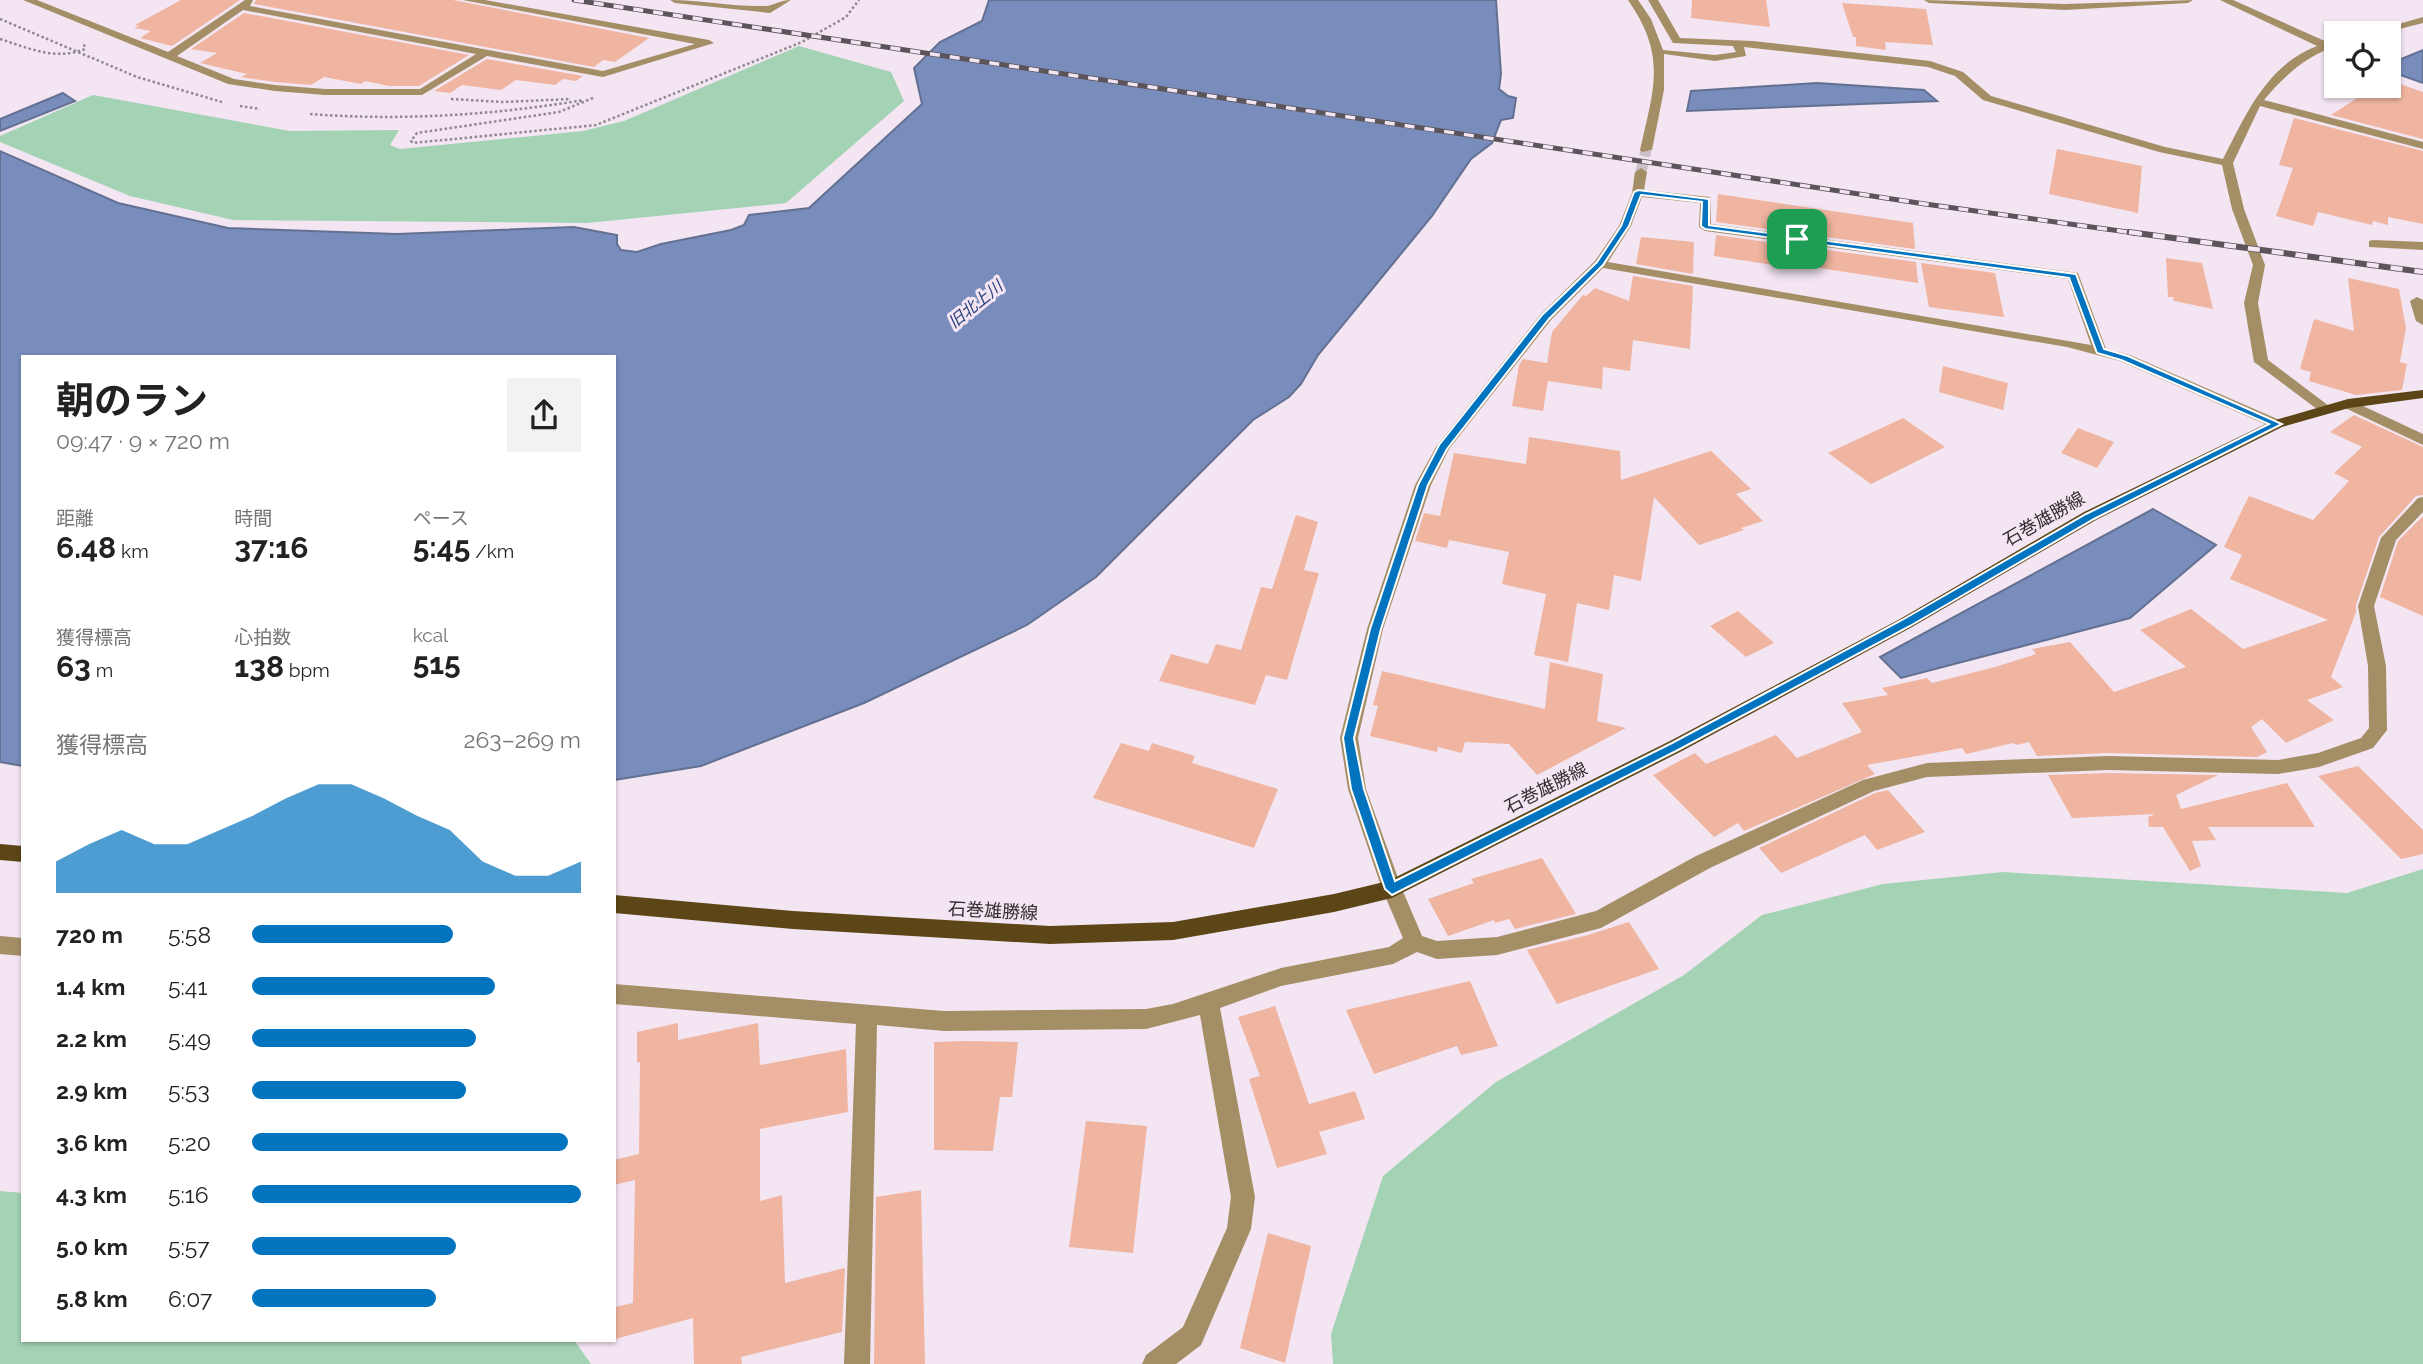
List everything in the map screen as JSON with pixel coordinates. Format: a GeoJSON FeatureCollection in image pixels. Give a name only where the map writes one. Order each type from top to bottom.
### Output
{"type":"FeatureCollection","features":[{"type":"Feature","properties":{"kind":"main road","name":"石巻雄勝線"},"geometry":{"type":"LineString","coordinates":[[616,904],[793,920],[1050,935],[1172,930],[1334,903],[1392,889],[1676,746],[1906,623],[2090,516],[2277,424],[2348,404],[2423,394]]}},
{"type":"Feature","properties":{"kind":"main road"},"geometry":{"type":"LineString","coordinates":[[0,852],[21,854]]}},
{"type":"Feature","properties":{"kind":"street"},"geometry":{"type":"LineString","coordinates":[[29,0],[232,82],[325,92],[422,92],[486,52]]}},
{"type":"Feature","properties":{"kind":"street"},"geometry":{"type":"LineString","coordinates":[[168,57],[253,0]]}},
{"type":"Feature","properties":{"kind":"street"},"geometry":{"type":"LineString","coordinates":[[241,7],[603,74],[709,43],[468,0]]}},
{"type":"Feature","properties":{"kind":"street"},"geometry":{"type":"LineString","coordinates":[[675,0],[770,10],[786,0]]}},
{"type":"Feature","properties":{"kind":"street"},"geometry":{"type":"LineString","coordinates":[[1633,0],[1656,35],[1660,51],[1660,78],[1646,150]]}},
{"type":"Feature","properties":{"kind":"street"},"geometry":{"type":"LineString","coordinates":[[1653,0],[1677,41],[1737,43],[1930,64],[1959,74],[1987,98],[2162,150],[2227,163]]}},
{"type":"Feature","properties":{"kind":"street"},"geometry":{"type":"LineString","coordinates":[[1929,0],[2065,7],[2188,0]]}},
{"type":"Feature","properties":{"kind":"street"},"geometry":{"type":"LineString","coordinates":[[2225,0],[2324,41]]}},
{"type":"Feature","properties":{"kind":"street"},"geometry":{"type":"LineString","coordinates":[[2401,26],[2423,20]]}},
{"type":"Feature","properties":{"kind":"street"},"geometry":{"type":"LineString","coordinates":[[1660,51],[1737,56],[1742,54],[1737,43]]}},
{"type":"Feature","properties":{"kind":"street"},"geometry":{"type":"LineString","coordinates":[[2324,47],[2281,73],[2257,102],[2227,163],[2238,209],[2259,265],[2251,303],[2261,362],[2326,410]]}},
{"type":"Feature","properties":{"kind":"street"},"geometry":{"type":"LineString","coordinates":[[2257,102],[2422,145]]}},
{"type":"Feature","properties":{"kind":"street"},"geometry":{"type":"LineString","coordinates":[[1642,172],[1638,192],[1625,226],[1600,264],[1545,317],[1443,447],[1423,485],[1375,629],[1349,738],[1357,789],[1392,889],[1415,942],[1437,950],[1497,946],[1601,919],[1703,862],[1870,785],[1927,770],[2108,763],[2278,767],[2319,760],[2367,743],[2378,730],[2377,666],[2366,606],[2389,538],[2423,502]]}},
{"type":"Feature","properties":{"kind":"street"},"geometry":{"type":"LineString","coordinates":[[1638,192],[1706,200],[1705,226],[2073,276],[2100,351]]}},
{"type":"Feature","properties":{"kind":"street"},"geometry":{"type":"LineString","coordinates":[[2373,244],[2423,246]]}},
{"type":"Feature","properties":{"kind":"street"},"geometry":{"type":"LineString","coordinates":[[1600,264],[2100,351],[2124,358],[2277,424]]}},
{"type":"Feature","properties":{"kind":"street"},"geometry":{"type":"LineString","coordinates":[[2417,301],[2423,321]]}},
{"type":"Feature","properties":{"kind":"street"},"geometry":{"type":"LineString","coordinates":[[2348,404],[2423,440]]}},
{"type":"Feature","properties":{"kind":"street"},"geometry":{"type":"LineString","coordinates":[[616,994],[944,1021],[1146,1019],[1160,1018],[1281,977],[1393,956],[1415,942]]}},
{"type":"Feature","properties":{"kind":"street"},"geometry":{"type":"LineString","coordinates":[[0,945],[21,947]]}},
{"type":"Feature","properties":{"kind":"street"},"geometry":{"type":"LineString","coordinates":[[1155,1364],[1192,1336],[1239,1229],[1243,1197],[1209,1002]]}},
{"type":"Feature","properties":{"kind":"street"},"geometry":{"type":"LineString","coordinates":[[857,1364],[867,1014]]}},
{"type":"Feature","properties":{"kind":"path"},"geometry":{"type":"LineString","coordinates":[[422,92],[416,97],[503,103],[593,98],[559,112],[418,132],[414,134],[413,143],[596,125],[802,42],[846,17],[859,0]]}},
{"type":"Feature","properties":{"kind":"path"},"geometry":{"type":"LineString","coordinates":[[0,39],[58,56],[85,49],[85,45],[74,38]]}},
{"type":"Feature","properties":{"kind":"green space"},"geometry":{"type":"Polygon","coordinates":[[[799,46],[891,72],[904,101],[786,203],[587,223],[233,220],[130,196],[0,142],[0,136],[93,95],[290,131],[399,130],[390,145],[400,149],[583,131],[624,121],[799,46]]]}},
{"type":"Feature","properties":{"kind":"green space"},"geometry":{"type":"Polygon","coordinates":[[[2423,869],[2423,1364],[1333,1364],[1331,1334],[1383,1176],[1496,1082],[1684,975],[1762,915],[1883,884],[2003,872],[2347,893],[2423,869]]]}},
{"type":"Feature","properties":{"kind":"green space"},"geometry":{"type":"Polygon","coordinates":[[[0,1191],[21,1193],[21,1342],[575,1342],[591,1364],[0,1364],[0,1191]]]}},
{"type":"Feature","properties":{"kind":"water","name":"旧北上川"},"geometry":{"type":"Polygon","coordinates":[[[989,0],[1496,0],[1501,74],[1499,89],[1516,98],[1513,118],[1501,120],[1492,143],[1471,159],[1432,216],[1318,355],[1301,384],[1289,397],[1253,420],[1096,577],[1027,625],[864,703],[701,766],[616,780],[616,355],[21,355],[21,766],[0,762],[0,151],[118,203],[228,228],[397,234],[574,227],[617,235],[617,244],[621,250],[637,252],[661,244],[731,230],[744,225],[749,215],[809,208],[922,104],[914,68],[940,42],[982,21],[989,0]]]}},
{"type":"Feature","properties":{"kind":"water"},"geometry":{"type":"Polygon","coordinates":[[[2423,50],[2423,83],[2401,75],[2401,59],[2423,50]]]}},
{"type":"Feature","properties":{"kind":"water"},"geometry":{"type":"Polygon","coordinates":[[[1817,83],[1924,90],[1937,101],[1687,111],[1691,91],[1817,83]]]}},
{"type":"Feature","properties":{"kind":"water"},"geometry":{"type":"Polygon","coordinates":[[[63,93],[75,101],[0,131],[0,119],[63,93]]]}},
{"type":"Feature","properties":{"kind":"water"},"geometry":{"type":"Polygon","coordinates":[[[2153,509],[2216,545],[2130,618],[1901,678],[1880,657],[2153,509]]]}},
{"type":"Feature","properties":{"kind":"building"},"geometry":{"type":"Polygon","coordinates":[[[181,0],[240,0],[172,46],[140,38],[151,31],[134,28],[139,26],[135,25],[181,0]]]}},
{"type":"Feature","properties":{"kind":"building"},"geometry":{"type":"Polygon","coordinates":[[[256,0],[453,0],[649,38],[615,62],[603,60],[594,67],[254,4],[256,0]]]}},
{"type":"Feature","properties":{"kind":"building"},"geometry":{"type":"Polygon","coordinates":[[[1692,0],[1766,0],[1770,27],[1691,18],[1692,0]]]}},
{"type":"Feature","properties":{"kind":"building"},"geometry":{"type":"Polygon","coordinates":[[[1842,3],[1926,9],[1933,45],[1885,42],[1886,50],[1856,46],[1856,37],[1853,37],[1842,3]]]}},
{"type":"Feature","properties":{"kind":"building"},"geometry":{"type":"Polygon","coordinates":[[[244,13],[469,55],[419,86],[389,86],[365,81],[361,84],[324,77],[311,85],[275,82],[241,77],[247,74],[200,63],[217,53],[191,49],[244,13]]]}},
{"type":"Feature","properties":{"kind":"building"},"geometry":{"type":"Polygon","coordinates":[[[487,59],[583,76],[576,81],[563,79],[555,85],[516,80],[501,90],[462,85],[450,93],[434,91],[487,59]]]}},
{"type":"Feature","properties":{"kind":"building"},"geometry":{"type":"Polygon","coordinates":[[[2401,84],[2423,92],[2423,139],[2331,115],[2357,98],[2401,98],[2401,84]]]}},
{"type":"Feature","properties":{"kind":"building"},"geometry":{"type":"Polygon","coordinates":[[[2294,118],[2423,151],[2423,224],[2388,217],[2388,225],[2373,221],[2372,225],[2318,212],[2313,226],[2276,216],[2293,168],[2279,165],[2294,118]]]}},
{"type":"Feature","properties":{"kind":"building"},"geometry":{"type":"Polygon","coordinates":[[[2057,149],[2142,166],[2138,213],[2049,194],[2057,149]]]}},
{"type":"Feature","properties":{"kind":"building"},"geometry":{"type":"Polygon","coordinates":[[[1718,194],[1913,223],[1915,249],[1716,222],[1718,194]]]}},
{"type":"Feature","properties":{"kind":"building"},"geometry":{"type":"Polygon","coordinates":[[[1716,235],[1916,262],[1918,283],[1786,263],[1786,267],[1714,256],[1716,235]]]}},
{"type":"Feature","properties":{"kind":"building"},"geometry":{"type":"Polygon","coordinates":[[[1641,237],[1694,242],[1693,274],[1636,264],[1641,237]]]}},
{"type":"Feature","properties":{"kind":"building"},"geometry":{"type":"Polygon","coordinates":[[[2166,258],[2202,263],[2213,309],[2174,301],[2173,297],[2168,297],[2166,258]]]}},
{"type":"Feature","properties":{"kind":"building"},"geometry":{"type":"Polygon","coordinates":[[[1921,263],[1995,273],[2004,317],[1929,307],[1921,263]]]}},
{"type":"Feature","properties":{"kind":"building"},"geometry":{"type":"Polygon","coordinates":[[[1633,276],[1693,286],[1690,349],[1633,340],[1630,371],[1603,367],[1602,389],[1548,381],[1543,411],[1512,406],[1519,365],[1523,359],[1547,363],[1552,332],[1583,295],[1586,296],[1595,288],[1629,301],[1633,276]]]}},
{"type":"Feature","properties":{"kind":"building"},"geometry":{"type":"Polygon","coordinates":[[[2348,278],[2399,289],[2406,328],[2400,362],[2407,364],[2402,390],[2356,395],[2309,381],[2311,372],[2300,369],[2314,319],[2354,331],[2348,278]]]}},
{"type":"Feature","properties":{"kind":"building"},"geometry":{"type":"Polygon","coordinates":[[[1943,366],[2008,383],[2003,410],[1939,392],[1943,366]]]}},
{"type":"Feature","properties":{"kind":"building"},"geometry":{"type":"Polygon","coordinates":[[[2354,415],[2423,447],[2423,495],[2416,496],[2379,537],[2356,612],[2331,677],[2343,687],[2307,700],[2334,720],[2286,743],[2262,719],[2251,727],[2267,752],[2257,757],[2108,753],[2037,756],[2029,742],[1966,754],[1962,748],[1867,765],[1875,774],[1744,831],[1738,823],[1714,837],[1653,775],[1695,753],[1706,764],[1776,735],[1797,758],[1862,732],[1842,703],[1888,695],[1882,688],[1927,678],[1932,683],[1995,667],[2036,654],[2032,649],[2070,642],[2114,692],[2186,667],[2140,630],[2191,609],[2243,649],[2328,620],[2230,579],[2242,555],[2224,547],[2249,496],[2313,520],[2349,481],[2334,473],[2362,447],[2330,432],[2354,415]]]}},
{"type":"Feature","properties":{"kind":"building"},"geometry":{"type":"Polygon","coordinates":[[[1903,418],[1945,447],[1871,484],[1828,453],[1903,418]]]}},
{"type":"Feature","properties":{"kind":"building"},"geometry":{"type":"Polygon","coordinates":[[[2078,428],[2114,442],[2097,468],[2061,453],[2078,428]]]}},
{"type":"Feature","properties":{"kind":"building"},"geometry":{"type":"Polygon","coordinates":[[[1529,437],[1620,451],[1621,480],[1711,451],[1751,489],[1736,494],[1763,521],[1699,545],[1654,497],[1641,581],[1614,575],[1609,610],[1577,603],[1568,662],[1534,655],[1546,594],[1502,584],[1509,552],[1449,540],[1447,548],[1415,541],[1424,513],[1440,516],[1454,453],[1526,464],[1529,437]]]}},
{"type":"Feature","properties":{"kind":"building"},"geometry":{"type":"Polygon","coordinates":[[[1296,515],[1318,522],[1304,570],[1319,573],[1287,680],[1266,675],[1255,705],[1159,681],[1171,654],[1208,664],[1216,644],[1241,650],[1261,587],[1272,589],[1296,515]]]}},
{"type":"Feature","properties":{"kind":"building"},"geometry":{"type":"Polygon","coordinates":[[[2423,516],[2423,616],[2380,597],[2398,541],[2423,516]]]}},
{"type":"Feature","properties":{"kind":"building"},"geometry":{"type":"Polygon","coordinates":[[[1738,611],[1774,643],[1746,657],[1710,626],[1738,611]]]}},
{"type":"Feature","properties":{"kind":"building"},"geometry":{"type":"Polygon","coordinates":[[[1550,662],[1603,674],[1597,721],[1626,728],[1537,775],[1509,744],[1465,742],[1462,753],[1438,747],[1437,752],[1370,736],[1378,706],[1373,705],[1382,671],[1545,709],[1550,662]]]}},
{"type":"Feature","properties":{"kind":"building"},"geometry":{"type":"Polygon","coordinates":[[[1121,743],[1149,751],[1152,743],[1195,756],[1192,763],[1278,789],[1254,848],[1093,798],[1121,743]]]}},
{"type":"Feature","properties":{"kind":"building"},"geometry":{"type":"Polygon","coordinates":[[[2358,766],[2423,830],[2423,854],[2401,859],[2318,776],[2358,766]]]}},
{"type":"Feature","properties":{"kind":"building"},"geometry":{"type":"Polygon","coordinates":[[[2048,775],[2218,775],[2176,795],[2181,809],[2287,783],[2315,827],[2208,827],[2216,840],[2192,841],[2201,866],[2190,871],[2163,827],[2149,827],[2148,817],[2155,814],[2072,818],[2048,775]]]}},
{"type":"Feature","properties":{"kind":"building"},"geometry":{"type":"Polygon","coordinates":[[[1888,790],[1925,832],[1877,850],[1865,835],[1781,873],[1759,848],[1875,793],[1888,790]]]}},
{"type":"Feature","properties":{"kind":"building"},"geometry":{"type":"Polygon","coordinates":[[[1542,858],[1576,914],[1515,929],[1509,919],[1495,923],[1494,920],[1448,936],[1428,899],[1474,883],[1471,879],[1542,858]]]}},
{"type":"Feature","properties":{"kind":"building"},"geometry":{"type":"Polygon","coordinates":[[[1629,922],[1659,969],[1557,1004],[1527,950],[1629,922]]]}},
{"type":"Feature","properties":{"kind":"building"},"geometry":{"type":"Polygon","coordinates":[[[1470,981],[1498,1046],[1461,1055],[1457,1046],[1374,1074],[1346,1010],[1470,981]]]}},
{"type":"Feature","properties":{"kind":"building"},"geometry":{"type":"Polygon","coordinates":[[[1275,1006],[1309,1104],[1355,1091],[1365,1119],[1319,1132],[1327,1154],[1277,1168],[1249,1079],[1260,1076],[1238,1017],[1275,1006]]]}},
{"type":"Feature","properties":{"kind":"building"},"geometry":{"type":"Polygon","coordinates":[[[678,1023],[678,1040],[758,1023],[760,1065],[846,1049],[848,1112],[760,1129],[760,1201],[782,1195],[785,1283],[845,1268],[842,1332],[741,1357],[742,1364],[694,1364],[693,1318],[616,1339],[616,1307],[633,1303],[635,1180],[616,1185],[616,1160],[639,1154],[640,1062],[637,1063],[637,1032],[678,1023]]]}},
{"type":"Feature","properties":{"kind":"building"},"geometry":{"type":"Polygon","coordinates":[[[934,1042],[1018,1042],[1012,1097],[1000,1097],[993,1151],[934,1150],[934,1042]]]}},
{"type":"Feature","properties":{"kind":"building"},"geometry":{"type":"Polygon","coordinates":[[[1086,1121],[1147,1126],[1133,1253],[1069,1247],[1086,1121]]]}},
{"type":"Feature","properties":{"kind":"building"},"geometry":{"type":"Polygon","coordinates":[[[921,1190],[925,1364],[874,1364],[876,1197],[921,1190]]]}},
{"type":"Feature","properties":{"kind":"building"},"geometry":{"type":"Polygon","coordinates":[[[1268,1233],[1311,1246],[1285,1363],[1240,1348],[1268,1233]]]}},
{"type":"Feature","properties":{"kind":"tunnel"},"geometry":{"type":"LineString","coordinates":[[1641,172],[1646,150]]}},
{"type":"Feature","properties":{"kind":"railway"},"geometry":{"type":"LineString","coordinates":[[574,0],[1925,204],[2142,234]]}},
{"type":"Feature","properties":{"kind":"railway"},"geometry":{"type":"LineString","coordinates":[[2129,232],[2423,272]]}},
{"type":"Feature","properties":{"kind":"route"},"geometry":{"type":"LineString","coordinates":[[1638,192],[1706,200],[1705,226],[1797,239],[2073,276],[2100,351],[2124,358],[2277,424],[2090,516],[1906,623],[1676,746],[1392,889],[1357,789],[1349,738],[1375,629],[1423,485],[1443,447],[1545,317],[1600,264],[1625,226],[1638,192]]}}]}
